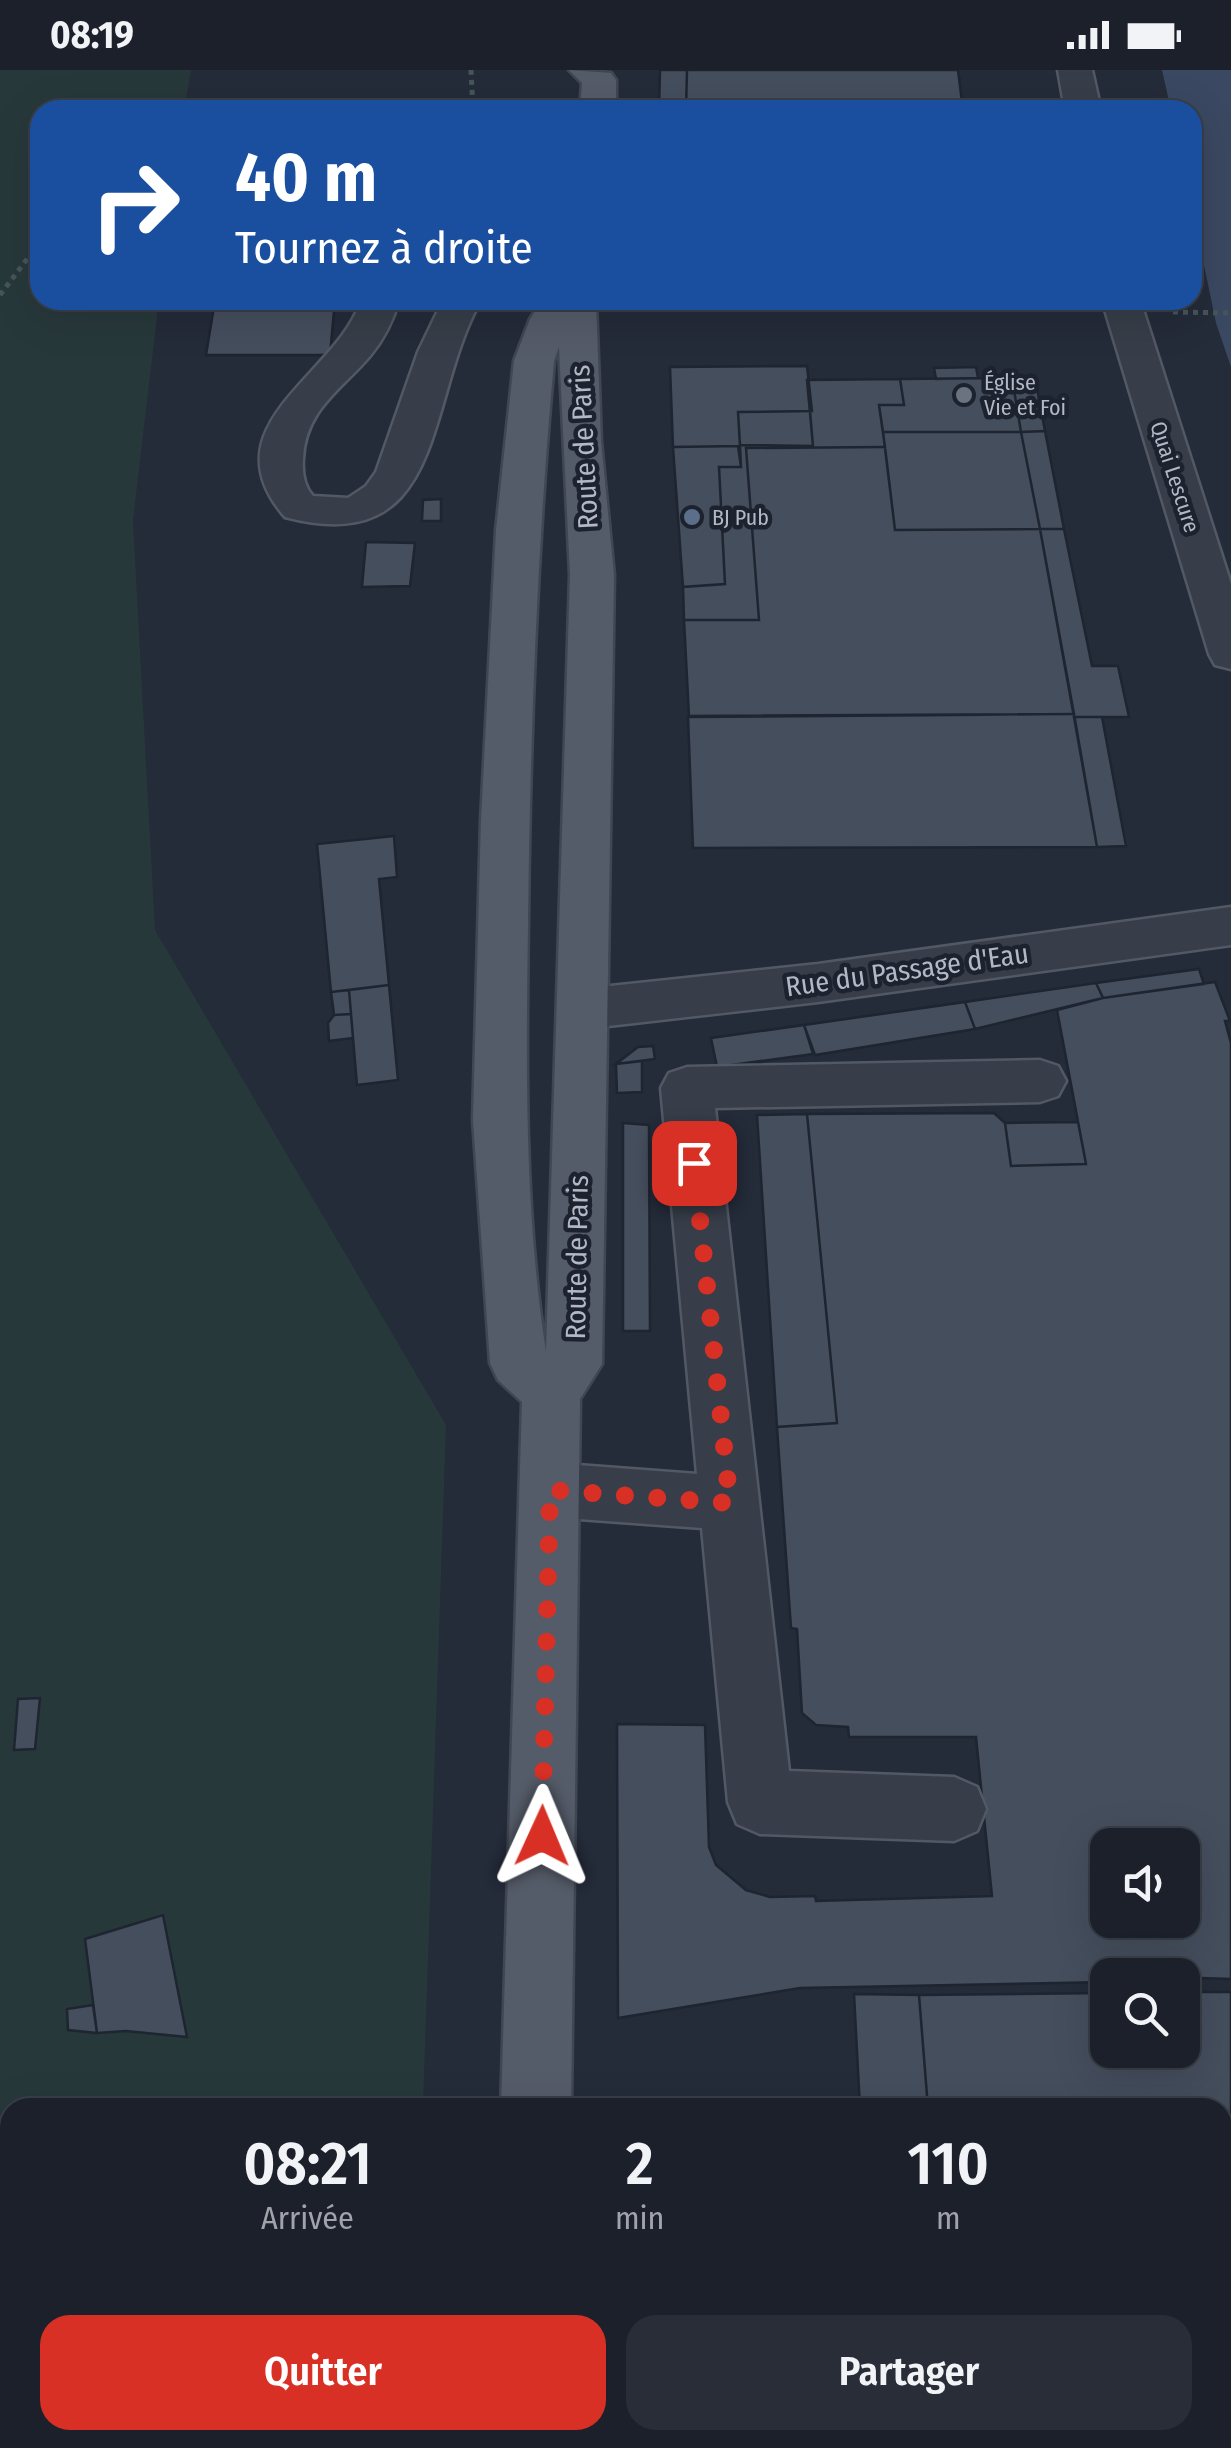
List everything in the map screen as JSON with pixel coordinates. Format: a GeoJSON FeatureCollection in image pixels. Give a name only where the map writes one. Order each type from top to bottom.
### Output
{"type":"FeatureCollection","features":[{"type":"Feature","properties":{"kind":"main road"},"geometry":{"type":"LineString","coordinates":[[573,78],[599,80],[598,100]]}},
{"type":"Feature","properties":{"kind":"main road","name":"Route de Paris"},"geometry":{"type":"LineString","coordinates":[[556,310],[534,362],[517,530],[499,1120],[518,1362],[551,1392],[574,1364],[592,575],[581,441],[577,310]]}},
{"type":"Feature","properties":{"kind":"main road"},"geometry":{"type":"LineString","coordinates":[[500,1016],[582,1009]]}},
{"type":"Feature","properties":{"kind":"main road"},"geometry":{"type":"LineString","coordinates":[[536,2098],[551,1392]]}},
{"type":"Feature","properties":{"kind":"street"},"geometry":{"type":"LineString","coordinates":[[1076,70],[1082,100]]}},
{"type":"Feature","properties":{"kind":"street"},"geometry":{"type":"LineString","coordinates":[[378,310],[352,356],[297,407],[282,447],[286,488],[300,507],[328,512],[359,510],[386,494],[404,460],[440,336],[456,310]]}},
{"type":"Feature","properties":{"kind":"street","name":"Quai Lescure"},"geometry":{"type":"LineString","coordinates":[[1123,310],[1231,654]]}},
{"type":"Feature","properties":{"kind":"street"},"geometry":{"type":"LineString","coordinates":[[1152,310],[1167,312]]}},
{"type":"Feature","properties":{"kind":"street","name":"Rue du Passage d'Eau"},"geometry":{"type":"LineString","coordinates":[[582,1009],[818,983],[1231,926]]}},
{"type":"Feature","properties":{"kind":"street"},"geometry":{"type":"LineString","coordinates":[[954,1809],[760,1802],[687,1088],[1040,1081]]}},
{"type":"Feature","properties":{"kind":"street"},"geometry":{"type":"LineString","coordinates":[[550,1490],[730,1503]]}},
{"type":"Feature","properties":{"kind":"path"},"geometry":{"type":"LineString","coordinates":[[472,70],[473,100]]}},
{"type":"Feature","properties":{"kind":"path"},"geometry":{"type":"LineString","coordinates":[[0,295],[30,255]]}},
{"type":"Feature","properties":{"kind":"path"},"geometry":{"type":"LineString","coordinates":[[1167,312],[1231,312]]}},
{"type":"Feature","properties":{"kind":"shaded area"},"geometry":{"type":"Polygon","coordinates":[[[0,70],[191,70],[186,100],[30,100],[30,310],[158,310],[133,520],[155,930],[446,1425],[423,2098],[0,2098],[0,70]]]}},
{"type":"Feature","properties":{"kind":"water"},"geometry":{"type":"Polygon","coordinates":[[[1162,70],[1231,70],[1231,367],[1216,323],[1202,255],[1202,100],[1169,100],[1162,70]]]}},
{"type":"Feature","properties":{"kind":"building"},"geometry":{"type":"Polygon","coordinates":[[[660,70],[687,70],[686,100],[659,100],[660,70]]]}},
{"type":"Feature","properties":{"kind":"building"},"geometry":{"type":"Polygon","coordinates":[[[687,70],[958,70],[962,100],[686,100],[687,70]]]}},
{"type":"Feature","properties":{"kind":"building"},"geometry":{"type":"Polygon","coordinates":[[[213,310],[367,310],[334,311],[330,355],[206,355],[213,310]]]}},
{"type":"Feature","properties":{"kind":"building"},"geometry":{"type":"Polygon","coordinates":[[[807,366],[812,411],[738,412],[740,446],[673,447],[670,367],[807,366]]]}},
{"type":"Feature","properties":{"kind":"building"},"geometry":{"type":"Polygon","coordinates":[[[976,367],[978,378],[936,379],[934,368],[976,367]]]}},
{"type":"Feature","properties":{"kind":"building"},"geometry":{"type":"Polygon","coordinates":[[[1012,378],[1035,378],[1045,431],[1021,432],[1012,378]]]}},
{"type":"Feature","properties":{"kind":"building"},"geometry":{"type":"Polygon","coordinates":[[[1012,378],[1021,432],[883,432],[879,405],[904,405],[900,379],[1012,378]]]}},
{"type":"Feature","properties":{"kind":"building"},"geometry":{"type":"Polygon","coordinates":[[[900,379],[904,405],[879,405],[885,447],[746,448],[759,620],[684,620],[683,587],[725,584],[719,467],[741,467],[740,445],[813,446],[807,380],[900,379]]]}},
{"type":"Feature","properties":{"kind":"building"},"geometry":{"type":"Polygon","coordinates":[[[810,411],[813,446],[740,445],[738,412],[810,411]]]}},
{"type":"Feature","properties":{"kind":"building"},"geometry":{"type":"Polygon","coordinates":[[[1045,431],[1064,529],[1040,529],[1021,432],[1045,431]]]}},
{"type":"Feature","properties":{"kind":"building"},"geometry":{"type":"Polygon","coordinates":[[[883,432],[1021,432],[1040,529],[895,530],[883,432]]]}},
{"type":"Feature","properties":{"kind":"building"},"geometry":{"type":"Polygon","coordinates":[[[738,446],[741,467],[719,467],[725,584],[683,587],[673,447],[738,446]]]}},
{"type":"Feature","properties":{"kind":"building"},"geometry":{"type":"Polygon","coordinates":[[[885,447],[895,530],[1040,529],[1074,714],[689,716],[684,620],[759,620],[746,448],[885,447]]]}},
{"type":"Feature","properties":{"kind":"building"},"geometry":{"type":"Polygon","coordinates":[[[441,499],[441,521],[422,521],[423,500],[441,499]]]}},
{"type":"Feature","properties":{"kind":"building"},"geometry":{"type":"Polygon","coordinates":[[[1040,529],[1064,529],[1092,666],[1118,666],[1129,717],[1074,717],[1040,529]]]}},
{"type":"Feature","properties":{"kind":"building"},"geometry":{"type":"Polygon","coordinates":[[[366,542],[415,543],[410,586],[362,587],[366,542]]]}},
{"type":"Feature","properties":{"kind":"building"},"geometry":{"type":"Polygon","coordinates":[[[1074,714],[1097,847],[693,848],[688,717],[1074,714]]]}},
{"type":"Feature","properties":{"kind":"building"},"geometry":{"type":"Polygon","coordinates":[[[1074,717],[1102,717],[1126,846],[1097,847],[1074,717]]]}},
{"type":"Feature","properties":{"kind":"building"},"geometry":{"type":"Polygon","coordinates":[[[394,836],[397,877],[379,879],[389,985],[331,992],[317,844],[394,836]]]}},
{"type":"Feature","properties":{"kind":"building"},"geometry":{"type":"Polygon","coordinates":[[[1199,969],[1204,984],[1103,998],[1096,983],[1199,969]]]}},
{"type":"Feature","properties":{"kind":"building"},"geometry":{"type":"Polygon","coordinates":[[[1215,982],[1230,1021],[1225,1021],[1231,1043],[1231,1979],[1200,1978],[1200,1958],[1090,1958],[1090,1982],[800,1988],[618,2018],[617,1724],[705,1725],[709,1847],[716,1865],[746,1890],[770,1897],[815,1896],[816,1901],[992,1896],[976,1737],[849,1737],[848,1727],[816,1725],[802,1713],[797,1629],[791,1628],[777,1427],[837,1423],[807,1114],[994,1113],[1005,1123],[1011,1166],[1086,1164],[1057,1010],[1103,998],[1215,982]]]}},
{"type":"Feature","properties":{"kind":"building"},"geometry":{"type":"Polygon","coordinates":[[[1096,983],[1103,998],[975,1029],[965,1002],[1096,983]]]}},
{"type":"Feature","properties":{"kind":"building"},"geometry":{"type":"Polygon","coordinates":[[[389,985],[398,1080],[357,1085],[349,990],[389,985]]]}},
{"type":"Feature","properties":{"kind":"building"},"geometry":{"type":"Polygon","coordinates":[[[349,990],[351,1014],[334,1015],[331,992],[349,990]]]}},
{"type":"Feature","properties":{"kind":"building"},"geometry":{"type":"Polygon","coordinates":[[[965,1002],[975,1029],[815,1055],[804,1025],[965,1002]]]}},
{"type":"Feature","properties":{"kind":"building"},"geometry":{"type":"Polygon","coordinates":[[[351,1014],[353,1038],[329,1041],[328,1023],[334,1015],[351,1014]]]}},
{"type":"Feature","properties":{"kind":"building"},"geometry":{"type":"Polygon","coordinates":[[[804,1025],[813,1054],[717,1067],[711,1038],[804,1025]]]}},
{"type":"Feature","properties":{"kind":"building"},"geometry":{"type":"Polygon","coordinates":[[[653,1046],[655,1059],[616,1064],[638,1047],[653,1046]]]}},
{"type":"Feature","properties":{"kind":"building"},"geometry":{"type":"Polygon","coordinates":[[[642,1061],[642,1092],[617,1093],[616,1064],[642,1061]]]}},
{"type":"Feature","properties":{"kind":"building"},"geometry":{"type":"Polygon","coordinates":[[[807,1114],[837,1423],[777,1427],[757,1115],[807,1114]]]}},
{"type":"Feature","properties":{"kind":"building"},"geometry":{"type":"Polygon","coordinates":[[[1078,1122],[1086,1164],[1011,1166],[1005,1123],[1078,1122]]]}},
{"type":"Feature","properties":{"kind":"building"},"geometry":{"type":"Polygon","coordinates":[[[623,1123],[649,1125],[650,1331],[623,1331],[623,1123]]]}},
{"type":"Feature","properties":{"kind":"building"},"geometry":{"type":"Polygon","coordinates":[[[40,1698],[35,1749],[14,1750],[18,1699],[40,1698]]]}},
{"type":"Feature","properties":{"kind":"building"},"geometry":{"type":"Polygon","coordinates":[[[163,1915],[187,2037],[126,2031],[97,2033],[85,1939],[163,1915]]]}},
{"type":"Feature","properties":{"kind":"building"},"geometry":{"type":"Polygon","coordinates":[[[1200,1992],[1231,1992],[1231,2098],[927,2098],[919,1995],[1090,1993],[1090,2068],[1200,2068],[1200,1992]]]}},
{"type":"Feature","properties":{"kind":"building"},"geometry":{"type":"Polygon","coordinates":[[[854,1994],[919,1995],[927,2098],[859,2098],[854,1994]]]}},
{"type":"Feature","properties":{"kind":"building"},"geometry":{"type":"Polygon","coordinates":[[[93,2005],[97,2033],[68,2030],[67,2009],[93,2005]]]}},
{"type":"Feature","properties":{"kind":"place","name":"Église Vie et Foi"},"geometry":{"type":"Point","coordinates":[964,395]}},
{"type":"Feature","properties":{"kind":"place","name":"BJ Pub"},"geometry":{"type":"Point","coordinates":[692,517]}},
{"type":"Feature","properties":{"kind":"route"},"geometry":{"type":"LineString","coordinates":[[542,1836],[550,1490],[730,1503],[694,1163]]}}]}
